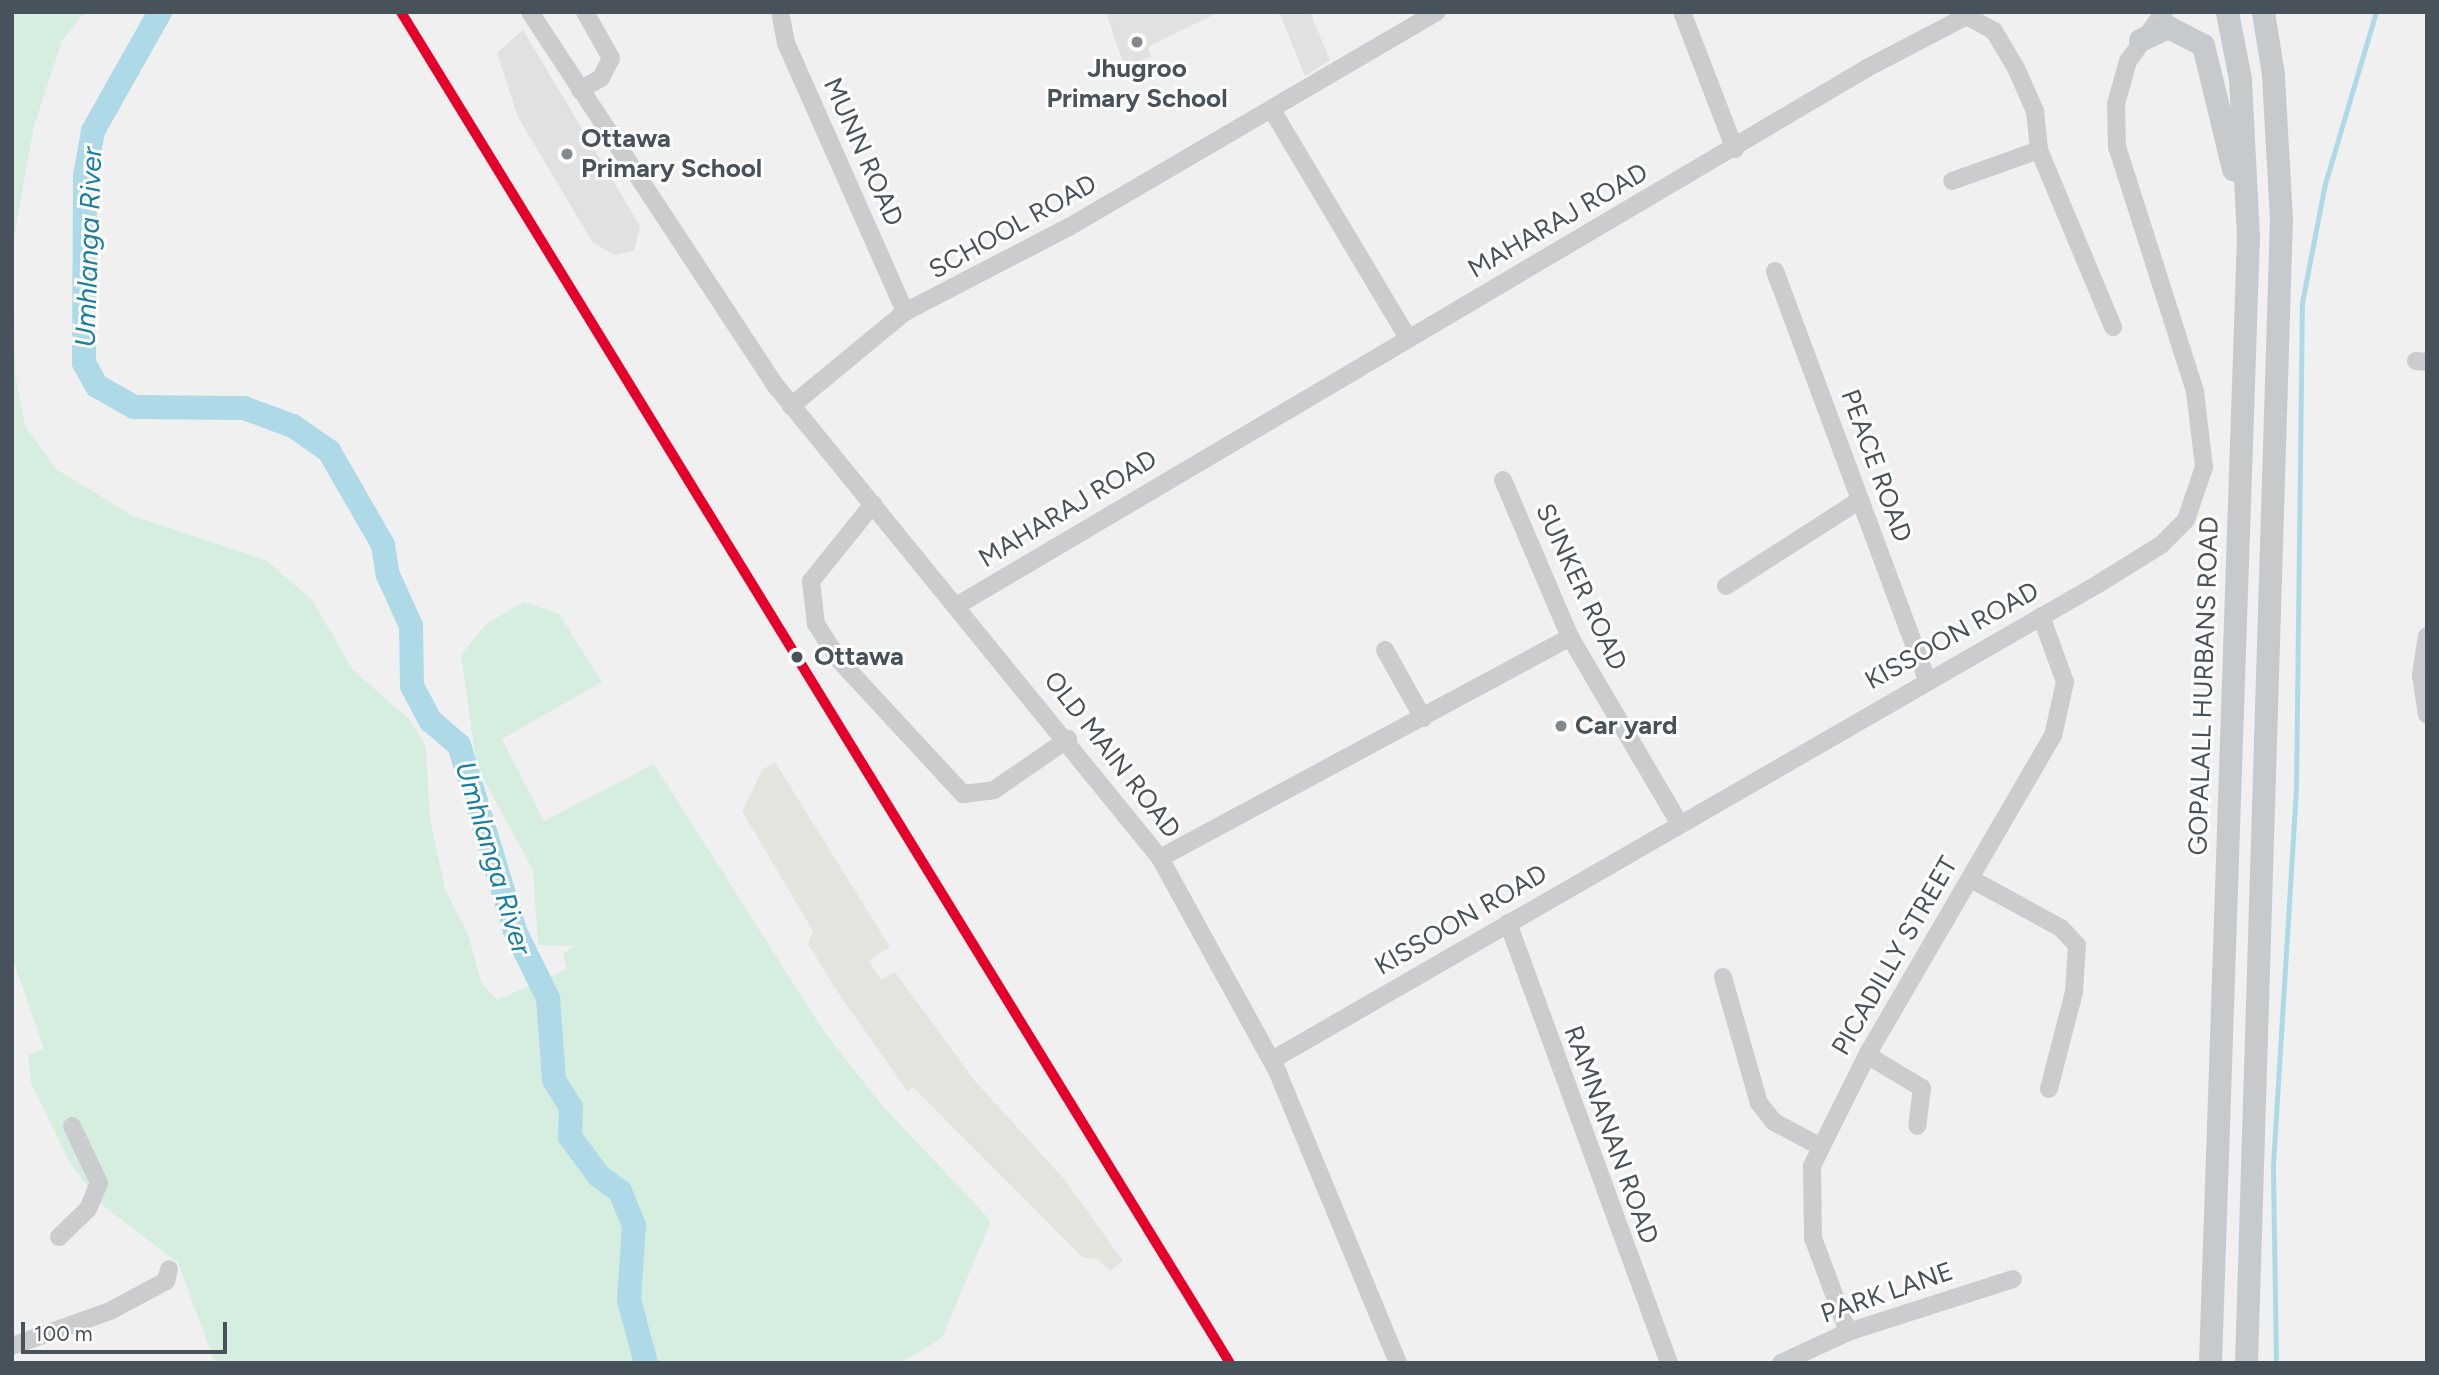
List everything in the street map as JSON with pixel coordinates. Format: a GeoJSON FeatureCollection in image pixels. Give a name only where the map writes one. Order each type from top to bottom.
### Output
{"type":"FeatureCollection","features":[{"type":"Feature","properties":{"kind":"main road","name":"GOPALALL HURBANS ROAD"},"geometry":{"type":"LineString","coordinates":[[2210,1363],[2248,237],[2240,79],[2227,12]]}},
{"type":"Feature","properties":{"kind":"main road"},"geometry":{"type":"LineString","coordinates":[[2246,1363],[2280,244],[2270,49],[2265,12]]}},
{"type":"Feature","properties":{"kind":"main road"},"geometry":{"type":"LineString","coordinates":[[2140,40],[2168,27],[2203,45],[2248,237]]}},
{"type":"Feature","properties":{"kind":"street","name":"OLD MAIN ROAD"},"geometry":{"type":"LineString","coordinates":[[530,12],[677,245],[776,386],[1068,738],[1160,858],[1272,1060],[1398,1363]]}},
{"type":"Feature","properties":{"kind":"street"},"geometry":{"type":"LineString","coordinates":[[580,90],[601,78],[611,58],[585,12]]}},
{"type":"Feature","properties":{"kind":"street","name":"MUNN ROAD"},"geometry":{"type":"LineString","coordinates":[[779,12],[786,43],[905,312]]}},
{"type":"Feature","properties":{"kind":"street","name":"SCHOOL ROAD"},"geometry":{"type":"LineString","coordinates":[[791,406],[905,312],[1069,228],[1437,12]]}},
{"type":"Feature","properties":{"kind":"street","name":"KISSOON ROAD"},"geometry":{"type":"LineString","coordinates":[[1272,1060],[1927,679],[2041,616],[2161,545],[2186,520],[2204,467],[2185,350],[2117,147],[2116,104],[2140,40],[2164,12]]}},
{"type":"Feature","properties":{"kind":"street"},"geometry":{"type":"LineString","coordinates":[[1685,14],[1735,149]]}},
{"type":"Feature","properties":{"kind":"street","name":"MAHARAJ ROAD"},"geometry":{"type":"LineString","coordinates":[[958,605],[1408,338],[1967,16],[1994,30],[2016,68],[2035,111],[2039,150]]}},
{"type":"Feature","properties":{"kind":"street"},"geometry":{"type":"LineString","coordinates":[[1272,110],[1408,338]]}},
{"type":"Feature","properties":{"kind":"street"},"geometry":{"type":"LineString","coordinates":[[1952,181],[2039,150],[2113,327]]}},
{"type":"Feature","properties":{"kind":"street","name":"PEACE ROAD"},"geometry":{"type":"LineString","coordinates":[[1775,271],[1927,679]]}},
{"type":"Feature","properties":{"kind":"street"},"geometry":{"type":"LineString","coordinates":[[776,386],[807,394]]}},
{"type":"Feature","properties":{"kind":"street","name":"SUNKER ROAD"},"geometry":{"type":"LineString","coordinates":[[1503,480],[1570,637],[1679,823]]}},
{"type":"Feature","properties":{"kind":"street"},"geometry":{"type":"LineString","coordinates":[[1726,586],[1860,500]]}},
{"type":"Feature","properties":{"kind":"street"},"geometry":{"type":"LineString","coordinates":[[873,504],[811,581],[816,624],[839,660],[963,794],[994,790],[1068,738]]}},
{"type":"Feature","properties":{"kind":"street","name":"PICADILLY STREET"},"geometry":{"type":"LineString","coordinates":[[1848,1332],[1813,1238],[1812,1166],[1819,1146],[1867,1055],[1970,879],[2062,707],[2061,659],[2041,616]]}},
{"type":"Feature","properties":{"kind":"street"},"geometry":{"type":"LineString","coordinates":[[2427,636],[2421,674],[2427,715]]}},
{"type":"Feature","properties":{"kind":"street"},"geometry":{"type":"LineString","coordinates":[[1160,858],[1570,637]]}},
{"type":"Feature","properties":{"kind":"street"},"geometry":{"type":"LineString","coordinates":[[1385,650],[1423,718]]}},
{"type":"Feature","properties":{"kind":"street"},"geometry":{"type":"LineString","coordinates":[[1970,879],[2061,928],[2077,945],[2074,992],[2049,1089]]}},
{"type":"Feature","properties":{"kind":"street","name":"RAMNANAN ROAD"},"geometry":{"type":"LineString","coordinates":[[1508,923],[1669,1363]]}},
{"type":"Feature","properties":{"kind":"street"},"geometry":{"type":"LineString","coordinates":[[1723,977],[1759,1103],[1774,1122],[1819,1146]]}},
{"type":"Feature","properties":{"kind":"street"},"geometry":{"type":"LineString","coordinates":[[1867,1055],[1922,1088],[1917,1126]]}},
{"type":"Feature","properties":{"kind":"street"},"geometry":{"type":"LineString","coordinates":[[59,1237],[88,1209],[99,1182],[72,1126]]}},
{"type":"Feature","properties":{"kind":"street"},"geometry":{"type":"LineString","coordinates":[[12,1346],[110,1311],[166,1281],[169,1269]]}},
{"type":"Feature","properties":{"kind":"street","name":"PARK LANE"},"geometry":{"type":"LineString","coordinates":[[1781,1363],[1848,1332],[2013,1279]]}},
{"type":"Feature","properties":{"kind":"shaded area","name":"Jhugroo Primary School"},"geometry":{"type":"Polygon","coordinates":[[[1106,12],[1219,12],[1148,47],[1151,57],[1124,66],[1106,12]]]}},
{"type":"Feature","properties":{"kind":"shaded area","name":"Jhugroo Primary School"},"geometry":{"type":"Polygon","coordinates":[[[1279,12],[1310,12],[1330,60],[1305,76],[1279,12]]]}},
{"type":"Feature","properties":{"kind":"shaded area","name":"Ottawa Primary School"},"geometry":{"type":"Polygon","coordinates":[[[523,30],[640,226],[634,251],[614,255],[593,243],[518,117],[497,53],[523,30]]]}},
{"type":"Feature","properties":{"kind":"shaded area"},"geometry":{"type":"Polygon","coordinates":[[[775,762],[890,947],[869,961],[881,980],[895,972],[974,1080],[1065,1180],[1123,1261],[1110,1271],[1099,1260],[1082,1257],[913,1087],[908,1092],[837,991],[808,944],[813,931],[742,811],[762,770],[775,762]]]}},
{"type":"Feature","properties":{"kind":"green space"},"geometry":{"type":"Polygon","coordinates":[[[12,12],[85,12],[62,41],[34,126],[13,243],[15,373],[25,426],[56,469],[133,516],[266,560],[312,600],[353,670],[410,720],[426,747],[430,819],[445,889],[468,934],[481,982],[497,1000],[567,969],[563,953],[576,946],[538,945],[533,870],[477,767],[461,655],[487,623],[524,602],[559,614],[602,682],[502,739],[544,821],[654,764],[823,1030],[880,1103],[991,1221],[942,1338],[901,1363],[215,1363],[178,1263],[100,1203],[70,1163],[31,1083],[28,1054],[44,1049],[12,957],[12,12]]]}},
{"type":"Feature","properties":{"kind":"waterway","name":"Umhlanga River"},"geometry":{"type":"LineString","coordinates":[[160,12],[93,131],[85,176],[84,363],[97,386],[134,407],[244,408],[293,426],[329,451],[383,545],[388,575],[411,626],[412,686],[431,721],[459,745],[515,931],[548,998],[554,1080],[571,1107],[570,1137],[599,1176],[620,1191],[634,1226],[629,1300],[646,1363]]}},
{"type":"Feature","properties":{"kind":"waterway"},"geometry":{"type":"LineString","coordinates":[[2276,1363],[2273,1165],[2296,789],[2302,303],[2325,184],[2376,12]]}},
{"type":"Feature","properties":{"kind":"railway"},"geometry":{"type":"LineString","coordinates":[[401,12],[1230,1363]]}},
{"type":"Feature","properties":{"kind":"transit line"},"geometry":{"type":"LineString","coordinates":[[401,12],[1230,1363]]}},
{"type":"Feature","properties":{"kind":"place","name":"Jhugroo Primary School"},"geometry":{"type":"Point","coordinates":[1137,42]}},
{"type":"Feature","properties":{"kind":"place","name":"Ottawa Primary School"},"geometry":{"type":"Point","coordinates":[567,154]}},
{"type":"Feature","properties":{"kind":"place","name":"Ottawa"},"geometry":{"type":"Point","coordinates":[797,657]}},
{"type":"Feature","properties":{"kind":"place","name":"Car yard"},"geometry":{"type":"Point","coordinates":[1561,726]}}]}
